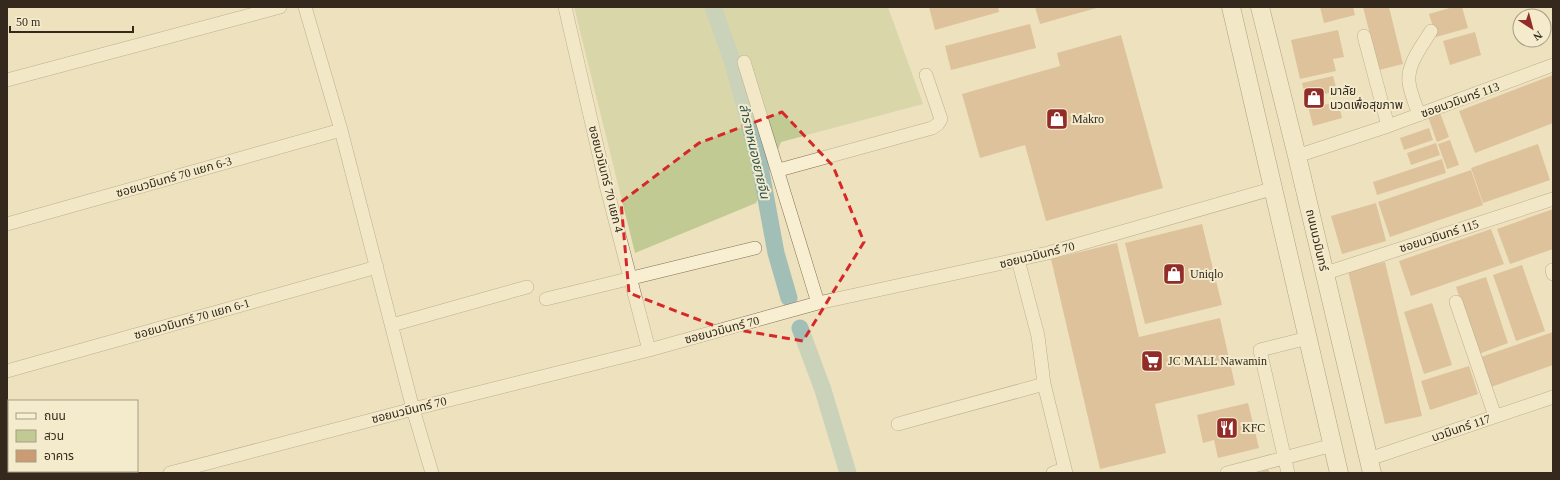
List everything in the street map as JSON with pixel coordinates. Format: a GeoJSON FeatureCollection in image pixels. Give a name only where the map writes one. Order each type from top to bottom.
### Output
{"type":"FeatureCollection","features":[{"type":"Feature","properties":{"kind":"main road"},"geometry":{"type":"LineString","coordinates":[[1231,7],[1339,473]]}},
{"type":"Feature","properties":{"kind":"main road","name":"ถนนนวมินทร์"},"geometry":{"type":"LineString","coordinates":[[1260,7],[1298,156],[1371,466]]}},
{"type":"Feature","properties":{"kind":"street"},"geometry":{"type":"LineString","coordinates":[[7,80],[280,7]]}},
{"type":"Feature","properties":{"kind":"street"},"geometry":{"type":"LineString","coordinates":[[305,7],[341,130],[413,409],[432,473]]}},
{"type":"Feature","properties":{"kind":"street","name":"ซอยนวมินทร์ 70 แยก 4"},"geometry":{"type":"LineString","coordinates":[[565,7],[606,185],[649,350]]}},
{"type":"Feature","properties":{"kind":"street"},"geometry":{"type":"LineString","coordinates":[[1419,115],[1409,83],[1409,74],[1411,65],[1431,32]]}},
{"type":"Feature","properties":{"kind":"street"},"geometry":{"type":"LineString","coordinates":[[1364,36],[1388,126]]}},
{"type":"Feature","properties":{"kind":"street"},"geometry":{"type":"LineString","coordinates":[[744,62],[779,170],[818,303]]}},
{"type":"Feature","properties":{"kind":"street","name":"ซอยนวมินทร์ 113"},"geometry":{"type":"LineString","coordinates":[[1298,156],[1419,115],[1553,65]]}},
{"type":"Feature","properties":{"kind":"street"},"geometry":{"type":"LineString","coordinates":[[779,170],[932,128],[938,124],[941,119],[926,75]]}},
{"type":"Feature","properties":{"kind":"street","name":"ซอยนวมินทร์ 70 แยก 6-3"},"geometry":{"type":"LineString","coordinates":[[7,224],[341,130]]}},
{"type":"Feature","properties":{"kind":"street","name":"ซอยนวมินทร์ 70"},"geometry":{"type":"LineString","coordinates":[[170,473],[413,409],[649,350],[818,303],[1048,253],[1274,188]]}},
{"type":"Feature","properties":{"kind":"street","name":"ซอยนวมินทร์ 115"},"geometry":{"type":"LineString","coordinates":[[1326,273],[1553,199]]}},
{"type":"Feature","properties":{"kind":"street"},"geometry":{"type":"LineString","coordinates":[[546,299],[755,248]]}},
{"type":"Feature","properties":{"kind":"street"},"geometry":{"type":"LineString","coordinates":[[1018,260],[1038,336],[1044,384],[1061,472]]}},
{"type":"Feature","properties":{"kind":"street","name":"ซอยนวมินทร์ 70 แยก 6-1"},"geometry":{"type":"LineString","coordinates":[[7,371],[377,267]]}},
{"type":"Feature","properties":{"kind":"street"},"geometry":{"type":"LineString","coordinates":[[392,325],[527,287]]}},
{"type":"Feature","properties":{"kind":"street"},"geometry":{"type":"LineString","coordinates":[[1456,302],[1495,416]]}},
{"type":"Feature","properties":{"kind":"street"},"geometry":{"type":"LineString","coordinates":[[1288,473],[1260,350],[1308,338]]}},
{"type":"Feature","properties":{"kind":"street"},"geometry":{"type":"LineString","coordinates":[[898,424],[1044,384]]}},
{"type":"Feature","properties":{"kind":"street","name":"นวมินทร์ 117"},"geometry":{"type":"LineString","coordinates":[[1371,466],[1495,416],[1553,397]]}},
{"type":"Feature","properties":{"kind":"street"},"geometry":{"type":"LineString","coordinates":[[1227,473],[1333,445]]}},
{"type":"Feature","properties":{"kind":"highlighted area"},"geometry":{"type":"Polygon","coordinates":[[[782,112],[833,166],[864,242],[803,341],[715,326],[629,293],[621,202],[699,143],[782,112]]]}},
{"type":"Feature","properties":{"kind":"green space"},"geometry":{"type":"Polygon","coordinates":[[[574,7],[888,7],[923,104],[781,142],[756,203],[635,253],[574,7]]]}},
{"type":"Feature","properties":{"kind":"building"},"geometry":{"type":"Polygon","coordinates":[[[929,7],[998,7],[999,12],[935,30],[929,7]]]}},
{"type":"Feature","properties":{"kind":"building"},"geometry":{"type":"Polygon","coordinates":[[[1035,7],[1100,7],[1040,24],[1035,7]]]}},
{"type":"Feature","properties":{"kind":"building"},"geometry":{"type":"Polygon","coordinates":[[[1320,7],[1353,7],[1355,15],[1324,23],[1320,7]]]}},
{"type":"Feature","properties":{"kind":"building"},"geometry":{"type":"Polygon","coordinates":[[[1363,7],[1389,7],[1403,64],[1379,70],[1363,7]]]}},
{"type":"Feature","properties":{"kind":"building"},"geometry":{"type":"Polygon","coordinates":[[[1453,7],[1462,7],[1468,28],[1436,37],[1429,14],[1453,7]]]}},
{"type":"Feature","properties":{"kind":"building"},"geometry":{"type":"Polygon","coordinates":[[[1030,24],[1036,48],[951,70],[945,46],[1030,24]]]}},
{"type":"Feature","properties":{"kind":"building"},"geometry":{"type":"Polygon","coordinates":[[[1338,30],[1344,57],[1333,59],[1336,71],[1300,79],[1291,40],[1338,30]]]}},
{"type":"Feature","properties":{"kind":"building"},"geometry":{"type":"Polygon","coordinates":[[[1475,32],[1481,55],[1450,65],[1443,41],[1475,32]]]}},
{"type":"Feature","properties":{"kind":"building","name":"Makro"},"geometry":{"type":"Polygon","coordinates":[[[1121,35],[1163,188],[1046,221],[1025,145],[980,158],[962,94],[1060,66],[1057,53],[1121,35]]]}},
{"type":"Feature","properties":{"kind":"building"},"geometry":{"type":"Polygon","coordinates":[[[1553,75],[1553,123],[1475,153],[1459,111],[1553,75]]]}},
{"type":"Feature","properties":{"kind":"building","name":"มาลัย นวดเพื่อสุขภาพ"},"geometry":{"type":"Polygon","coordinates":[[[1333,76],[1337,91],[1321,95],[1324,105],[1338,101],[1342,118],[1313,126],[1302,83],[1333,76]]]}},
{"type":"Feature","properties":{"kind":"building"},"geometry":{"type":"Polygon","coordinates":[[[1439,110],[1449,137],[1437,142],[1427,114],[1439,110]]]}},
{"type":"Feature","properties":{"kind":"building"},"geometry":{"type":"Polygon","coordinates":[[[1429,128],[1433,140],[1404,150],[1400,138],[1429,128]]]}},
{"type":"Feature","properties":{"kind":"building"},"geometry":{"type":"Polygon","coordinates":[[[1450,140],[1459,165],[1447,169],[1438,144],[1450,140]]]}},
{"type":"Feature","properties":{"kind":"building"},"geometry":{"type":"Polygon","coordinates":[[[1436,143],[1440,155],[1411,165],[1407,153],[1436,143]]]}},
{"type":"Feature","properties":{"kind":"building"},"geometry":{"type":"Polygon","coordinates":[[[1538,144],[1550,180],[1483,203],[1471,168],[1538,144]]]}},
{"type":"Feature","properties":{"kind":"building"},"geometry":{"type":"Polygon","coordinates":[[[1442,159],[1446,173],[1377,195],[1373,182],[1442,159]]]}},
{"type":"Feature","properties":{"kind":"building"},"geometry":{"type":"Polygon","coordinates":[[[1471,170],[1483,205],[1390,237],[1378,202],[1471,170]]]}},
{"type":"Feature","properties":{"kind":"building"},"geometry":{"type":"Polygon","coordinates":[[[1376,203],[1386,241],[1342,254],[1331,216],[1376,203]]]}},
{"type":"Feature","properties":{"kind":"building"},"geometry":{"type":"Polygon","coordinates":[[[1553,209],[1553,249],[1510,264],[1497,229],[1553,209]]]}},
{"type":"Feature","properties":{"kind":"building","name":"Uniqlo"},"geometry":{"type":"Polygon","coordinates":[[[1202,224],[1222,305],[1145,324],[1125,243],[1202,224]]]}},
{"type":"Feature","properties":{"kind":"building"},"geometry":{"type":"Polygon","coordinates":[[[1491,229],[1504,264],[1411,296],[1399,261],[1491,229]]]}},
{"type":"Feature","properties":{"kind":"building","name":"JC MALL Nawamin"},"geometry":{"type":"Polygon","coordinates":[[[1117,243],[1139,337],[1220,318],[1235,385],[1155,404],[1166,453],[1100,469],[1051,259],[1117,243]]]}},
{"type":"Feature","properties":{"kind":"building"},"geometry":{"type":"Polygon","coordinates":[[[1385,262],[1422,416],[1385,424],[1348,271],[1385,262]]]}},
{"type":"Feature","properties":{"kind":"building"},"geometry":{"type":"Polygon","coordinates":[[[1522,265],[1545,331],[1516,341],[1493,275],[1522,265]]]}},
{"type":"Feature","properties":{"kind":"building"},"geometry":{"type":"Polygon","coordinates":[[[1486,277],[1508,343],[1479,354],[1456,287],[1486,277]]]}},
{"type":"Feature","properties":{"kind":"building"},"geometry":{"type":"Polygon","coordinates":[[[1432,303],[1452,365],[1424,374],[1404,312],[1432,303]]]}},
{"type":"Feature","properties":{"kind":"building"},"geometry":{"type":"Polygon","coordinates":[[[1553,332],[1553,365],[1491,387],[1481,357],[1553,332]]]}},
{"type":"Feature","properties":{"kind":"building"},"geometry":{"type":"Polygon","coordinates":[[[1469,366],[1478,394],[1430,410],[1421,381],[1469,366]]]}},
{"type":"Feature","properties":{"kind":"building","name":"KFC"},"geometry":{"type":"Polygon","coordinates":[[[1248,403],[1259,448],[1218,458],[1214,440],[1203,443],[1197,415],[1248,403]]]}},
{"type":"Feature","properties":{"kind":"building"},"geometry":{"type":"Polygon","coordinates":[[[1268,469],[1270,473],[1256,473],[1268,469]]]}},
{"type":"Feature","properties":{"kind":"waterway","name":"ลำรางหนองยายจีน"},"geometry":{"type":"LineString","coordinates":[[713,7],[733,63],[759,161],[776,253],[789,298]]}},
{"type":"Feature","properties":{"kind":"waterway","name":"ลำรางหนองยายจีน"},"geometry":{"type":"LineString","coordinates":[[800,328],[823,390],[848,473]]}},
{"type":"Feature","properties":{"kind":"place","name":"มาลัย นวดเพื่อสุขภาพ"},"geometry":{"type":"Point","coordinates":[1314,98]}},
{"type":"Feature","properties":{"kind":"place","name":"Makro"},"geometry":{"type":"Point","coordinates":[1057,119]}},
{"type":"Feature","properties":{"kind":"place","name":"Uniqlo"},"geometry":{"type":"Point","coordinates":[1174,274]}},
{"type":"Feature","properties":{"kind":"place","name":"JC MALL Nawamin"},"geometry":{"type":"Point","coordinates":[1152,361]}},
{"type":"Feature","properties":{"kind":"place","name":"KFC"},"geometry":{"type":"Point","coordinates":[1227,428]}}]}
